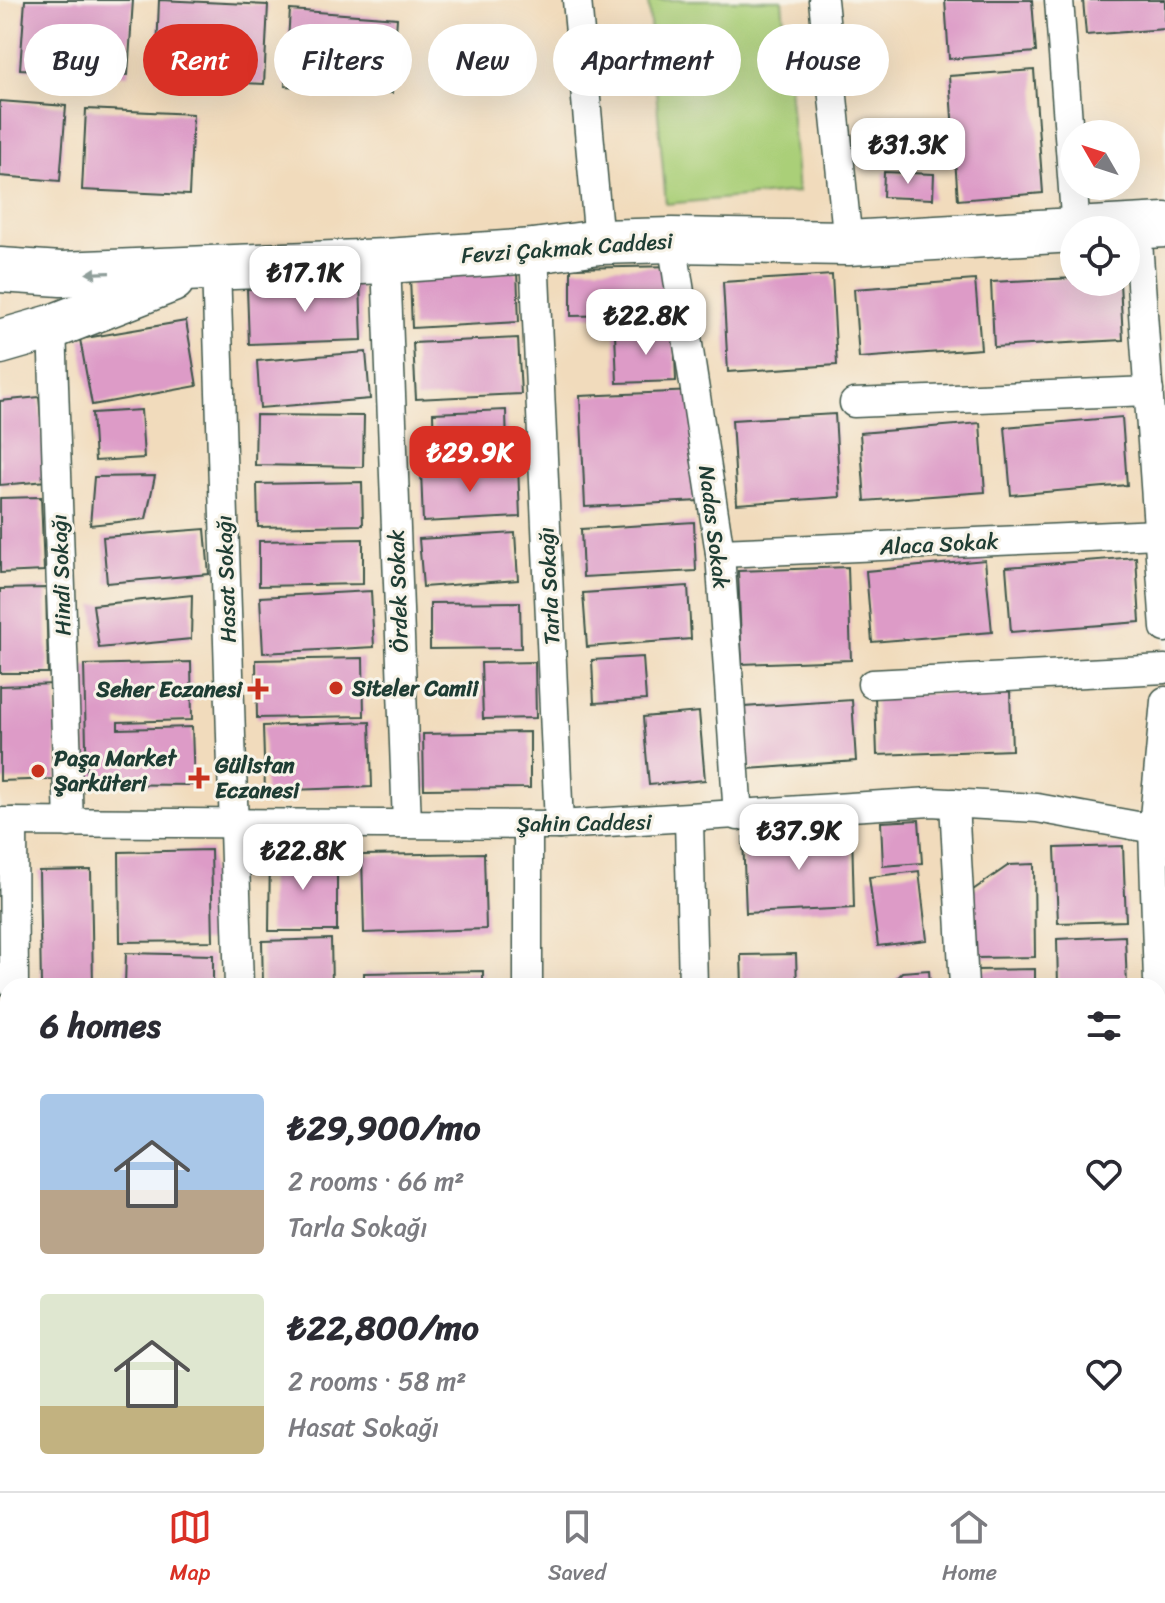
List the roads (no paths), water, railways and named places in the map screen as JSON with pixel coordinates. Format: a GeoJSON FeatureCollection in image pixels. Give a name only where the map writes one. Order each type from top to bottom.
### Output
{"type":"FeatureCollection","features":[{"type":"Feature","properties":{"kind":"main road","name":"Fevzi Çakmak Caddesi"},"geometry":{"type":"LineString","coordinates":[[0,270],[61,274],[386,261],[534,251],[599,242],[848,243],[1060,231]]}},
{"type":"Feature","properties":{"kind":"main road","name":"Fevzi Çakmak Caddesi"},"geometry":{"type":"LineString","coordinates":[[0,342],[52,327],[210,268]]}},
{"type":"Feature","properties":{"kind":"street"},"geometry":{"type":"LineString","coordinates":[[577,0],[599,242]]}},
{"type":"Feature","properties":{"kind":"street"},"geometry":{"type":"LineString","coordinates":[[823,0],[848,243]]}},
{"type":"Feature","properties":{"kind":"street"},"geometry":{"type":"LineString","coordinates":[[1059,0],[1074,216]]}},
{"type":"Feature","properties":{"kind":"street"},"geometry":{"type":"LineString","coordinates":[[1151,226],[1149,391],[1165,628]]}},
{"type":"Feature","properties":{"kind":"street","name":"Nadas Sokak"},"geometry":{"type":"LineString","coordinates":[[672,240],[720,553],[738,816]]}},
{"type":"Feature","properties":{"kind":"street","name":"Tarla Sokağı"},"geometry":{"type":"LineString","coordinates":[[534,251],[559,825]]}},
{"type":"Feature","properties":{"kind":"street","name":"Ördek Sokak"},"geometry":{"type":"LineString","coordinates":[[386,261],[407,824]]}},
{"type":"Feature","properties":{"kind":"street","name":"Hasat Sokağı"},"geometry":{"type":"LineString","coordinates":[[210,268],[239,978]]}},
{"type":"Feature","properties":{"kind":"street","name":"Hindi Sokağı"},"geometry":{"type":"LineString","coordinates":[[52,327],[69,823]]}},
{"type":"Feature","properties":{"kind":"street"},"geometry":{"type":"LineString","coordinates":[[854,403],[1149,391]]}},
{"type":"Feature","properties":{"kind":"street","name":"Alaca Sokak"},"geometry":{"type":"LineString","coordinates":[[720,553],[1159,534]]}},
{"type":"Feature","properties":{"kind":"street"},"geometry":{"type":"LineString","coordinates":[[872,684],[1165,669]]}},
{"type":"Feature","properties":{"kind":"street"},"geometry":{"type":"LineString","coordinates":[[1161,978],[1159,830],[1165,701]]}},
{"type":"Feature","properties":{"kind":"street"},"geometry":{"type":"LineString","coordinates":[[954,803],[964,978]]}},
{"type":"Feature","properties":{"kind":"street","name":"Şahin Caddesi"},"geometry":{"type":"LineString","coordinates":[[7,822],[559,825],[954,803],[1037,808],[1159,830]]}},
{"type":"Feature","properties":{"kind":"street"},"geometry":{"type":"LineString","coordinates":[[689,820],[693,978]]}},
{"type":"Feature","properties":{"kind":"street"},"geometry":{"type":"LineString","coordinates":[[7,822],[14,978]]}},
{"type":"Feature","properties":{"kind":"street"},"geometry":{"type":"LineString","coordinates":[[528,825],[528,978]]}},
{"type":"Feature","properties":{"kind":"place","name":"Siteler Camii"},"geometry":{"type":"Point","coordinates":[336,688]}},
{"type":"Feature","properties":{"kind":"place","name":"Seher Eczanesi"},"geometry":{"type":"Point","coordinates":[258,689]}},
{"type":"Feature","properties":{"kind":"place","name":"Paşa Market Şarküteri"},"geometry":{"type":"Point","coordinates":[38,771]}},
{"type":"Feature","properties":{"kind":"place","name":"Gülistan Eczanesi"},"geometry":{"type":"Point","coordinates":[199,778]}}]}
